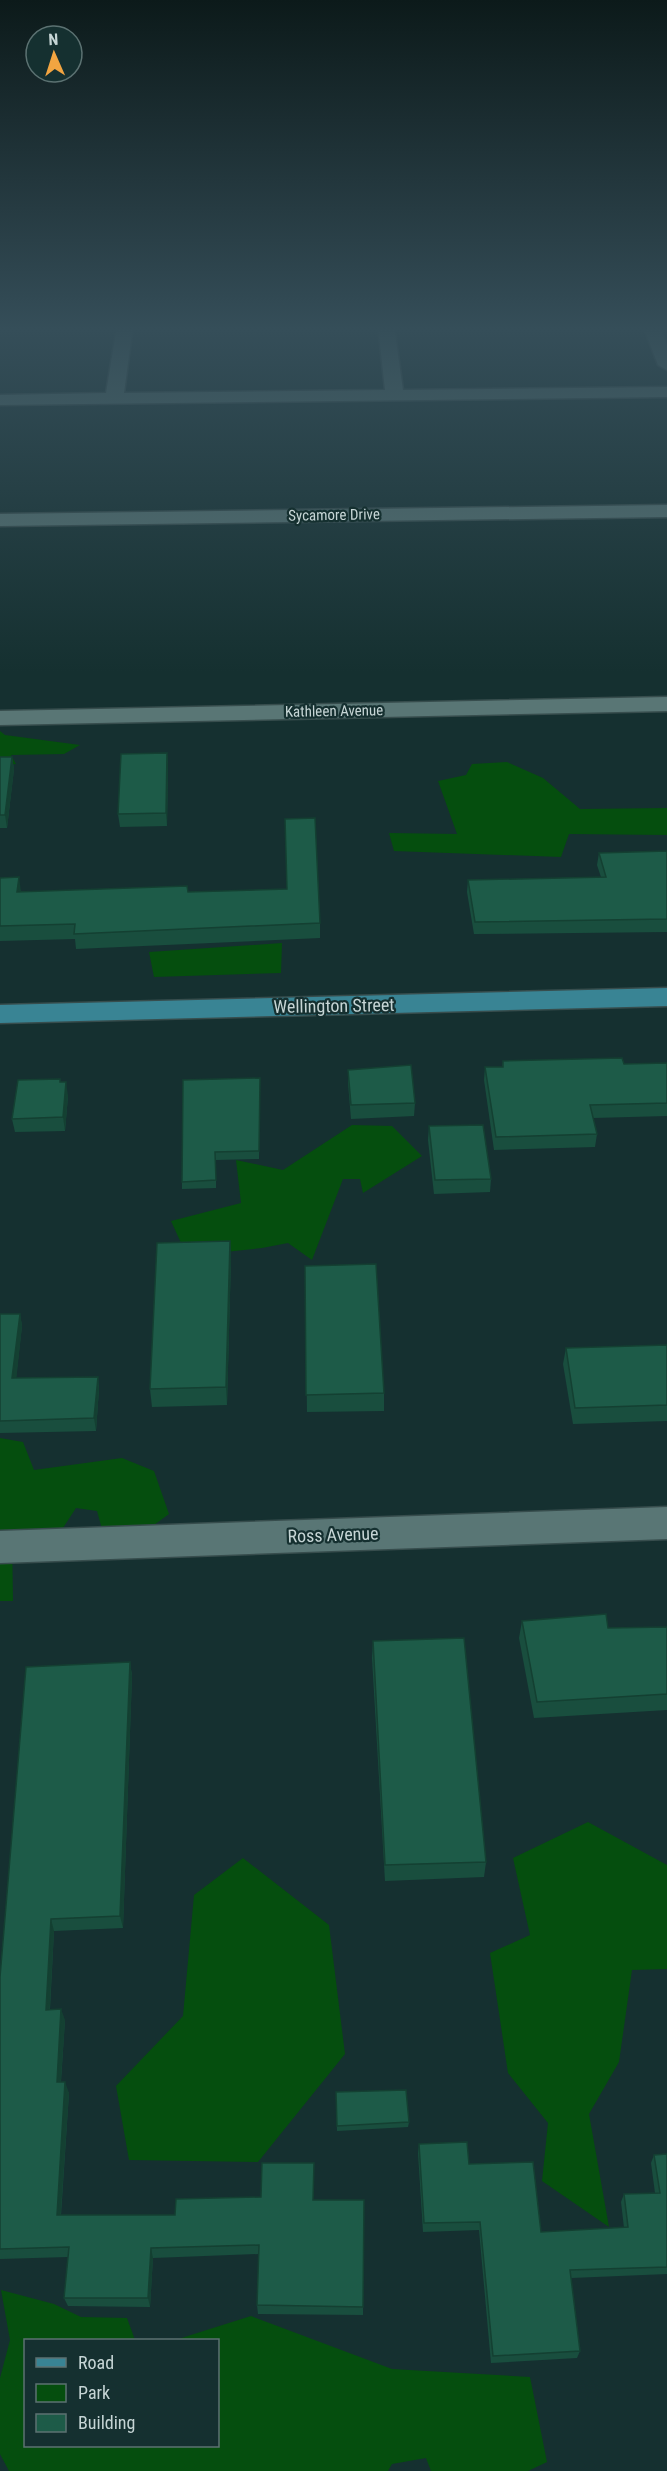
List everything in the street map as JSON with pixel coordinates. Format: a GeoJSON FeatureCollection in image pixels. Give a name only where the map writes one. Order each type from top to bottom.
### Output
{"type":"FeatureCollection","features":[{"type":"Feature","properties":{"kind":"main road","name":"Wellington Street"},"geometry":{"type":"LineString","coordinates":[[0,1014],[667,998]]}},
{"type":"Feature","properties":{"kind":"street","name":"Sycamore Drive"},"geometry":{"type":"LineString","coordinates":[[0,520],[667,511]]}},
{"type":"Feature","properties":{"kind":"street","name":"Kathleen Avenue"},"geometry":{"type":"LineString","coordinates":[[0,718],[667,704]]}},
{"type":"Feature","properties":{"kind":"street","name":"Ross Avenue"},"geometry":{"type":"LineString","coordinates":[[0,1547],[667,1523]]}},
{"type":"Feature","properties":{"kind":"green space"},"geometry":{"type":"Polygon","coordinates":[[[0,731],[5,735],[80,745],[64,754],[11,755],[16,764],[0,766],[0,731]]]}},
{"type":"Feature","properties":{"kind":"green space"},"geometry":{"type":"Polygon","coordinates":[[[507,762],[543,778],[580,809],[667,808],[667,835],[569,834],[561,857],[394,851],[389,833],[457,834],[438,781],[466,775],[472,764],[507,762]]]}},
{"type":"Feature","properties":{"kind":"green space"},"geometry":{"type":"Polygon","coordinates":[[[282,943],[281,973],[154,977],[149,952],[282,943]]]}},
{"type":"Feature","properties":{"kind":"green space"},"geometry":{"type":"Polygon","coordinates":[[[352,1125],[392,1126],[422,1156],[363,1193],[360,1179],[343,1179],[312,1260],[288,1243],[187,1256],[171,1221],[241,1203],[236,1160],[283,1170],[352,1125]]]}},
{"type":"Feature","properties":{"kind":"green space"},"geometry":{"type":"Polygon","coordinates":[[[0,1438],[23,1442],[34,1470],[122,1458],[154,1471],[169,1514],[139,1536],[102,1529],[97,1511],[76,1508],[61,1531],[12,1537],[13,1601],[0,1601],[0,1438]]]}},
{"type":"Feature","properties":{"kind":"green space"},"geometry":{"type":"Polygon","coordinates":[[[588,1822],[667,1865],[667,1969],[632,1970],[619,2062],[589,2114],[609,2227],[542,2181],[548,2123],[508,2073],[490,1953],[530,1935],[513,1858],[588,1822]]]}},
{"type":"Feature","properties":{"kind":"green space"},"geometry":{"type":"Polygon","coordinates":[[[243,1858],[329,1925],[345,2054],[258,2162],[129,2160],[116,2086],[183,2016],[194,1895],[243,1858]]]}},
{"type":"Feature","properties":{"kind":"green space"},"geometry":{"type":"Polygon","coordinates":[[[1,2290],[54,2304],[81,2317],[127,2318],[135,2339],[24,2339],[24,2447],[219,2447],[219,2339],[178,2339],[251,2316],[392,2369],[530,2377],[547,2462],[528,2471],[431,2471],[426,2458],[392,2464],[388,2471],[9,2471],[0,2454],[0,2378],[10,2340],[1,2290]]]}},
{"type":"Feature","properties":{"kind":"building"},"geometry":{"type":"Polygon","coordinates":[[[167,753],[166,813],[118,814],[121,754],[167,753]]]}},
{"type":"Feature","properties":{"kind":"building"},"geometry":{"type":"Polygon","coordinates":[[[0,757],[12,757],[5,815],[0,815],[0,757]]]}},
{"type":"Feature","properties":{"kind":"building"},"geometry":{"type":"Polygon","coordinates":[[[315,818],[320,923],[74,934],[75,924],[0,926],[0,878],[19,877],[17,892],[187,886],[188,892],[287,889],[285,819],[315,818]]]}},
{"type":"Feature","properties":{"kind":"building"},"geometry":{"type":"Polygon","coordinates":[[[667,851],[667,919],[475,922],[468,880],[606,877],[599,853],[667,851]]]}},
{"type":"Feature","properties":{"kind":"building"},"geometry":{"type":"Polygon","coordinates":[[[622,1058],[624,1064],[667,1063],[667,1103],[590,1105],[597,1134],[496,1137],[485,1067],[503,1067],[503,1061],[622,1058]]]}},
{"type":"Feature","properties":{"kind":"building"},"geometry":{"type":"Polygon","coordinates":[[[411,1065],[415,1103],[351,1105],[348,1070],[411,1065]]]}},
{"type":"Feature","properties":{"kind":"building"},"geometry":{"type":"Polygon","coordinates":[[[260,1078],[259,1151],[215,1152],[216,1180],[182,1182],[183,1080],[260,1078]]]}},
{"type":"Feature","properties":{"kind":"building"},"geometry":{"type":"Polygon","coordinates":[[[60,1079],[60,1082],[66,1082],[63,1117],[12,1119],[18,1080],[60,1079]]]}},
{"type":"Feature","properties":{"kind":"building"},"geometry":{"type":"Polygon","coordinates":[[[483,1125],[491,1179],[435,1180],[429,1126],[483,1125]]]}},
{"type":"Feature","properties":{"kind":"building"},"geometry":{"type":"Polygon","coordinates":[[[230,1241],[226,1387],[150,1389],[157,1243],[230,1241]]]}},
{"type":"Feature","properties":{"kind":"building"},"geometry":{"type":"Polygon","coordinates":[[[376,1264],[384,1393],[306,1395],[305,1266],[376,1264]]]}},
{"type":"Feature","properties":{"kind":"building"},"geometry":{"type":"Polygon","coordinates":[[[0,1314],[20,1314],[12,1378],[98,1377],[94,1418],[0,1421],[0,1314]]]}},
{"type":"Feature","properties":{"kind":"building"},"geometry":{"type":"Polygon","coordinates":[[[667,1345],[667,1405],[575,1408],[566,1348],[667,1345]]]}},
{"type":"Feature","properties":{"kind":"building"},"geometry":{"type":"Polygon","coordinates":[[[606,1614],[608,1628],[667,1627],[667,1694],[537,1702],[522,1621],[606,1614]]]}},
{"type":"Feature","properties":{"kind":"building"},"geometry":{"type":"Polygon","coordinates":[[[464,1638],[486,1862],[385,1865],[373,1641],[464,1638]]]}},
{"type":"Feature","properties":{"kind":"building"},"geometry":{"type":"Polygon","coordinates":[[[130,1662],[120,1916],[51,1919],[46,2010],[61,2009],[57,2082],[65,2082],[57,2215],[175,2215],[176,2199],[261,2197],[262,2163],[314,2163],[313,2200],[364,2200],[363,2307],[257,2305],[259,2245],[151,2248],[148,2298],[64,2298],[69,2247],[0,2249],[0,1977],[26,1667],[130,1662]]]}},
{"type":"Feature","properties":{"kind":"building"},"geometry":{"type":"Polygon","coordinates":[[[406,2090],[409,2122],[337,2126],[336,2092],[406,2090]]]}},
{"type":"Feature","properties":{"kind":"building"},"geometry":{"type":"Polygon","coordinates":[[[467,2142],[469,2164],[533,2162],[541,2232],[628,2227],[624,2194],[660,2193],[654,2155],[667,2154],[667,2267],[570,2270],[580,2351],[493,2356],[480,2222],[424,2223],[419,2144],[467,2142]]]}}]}
